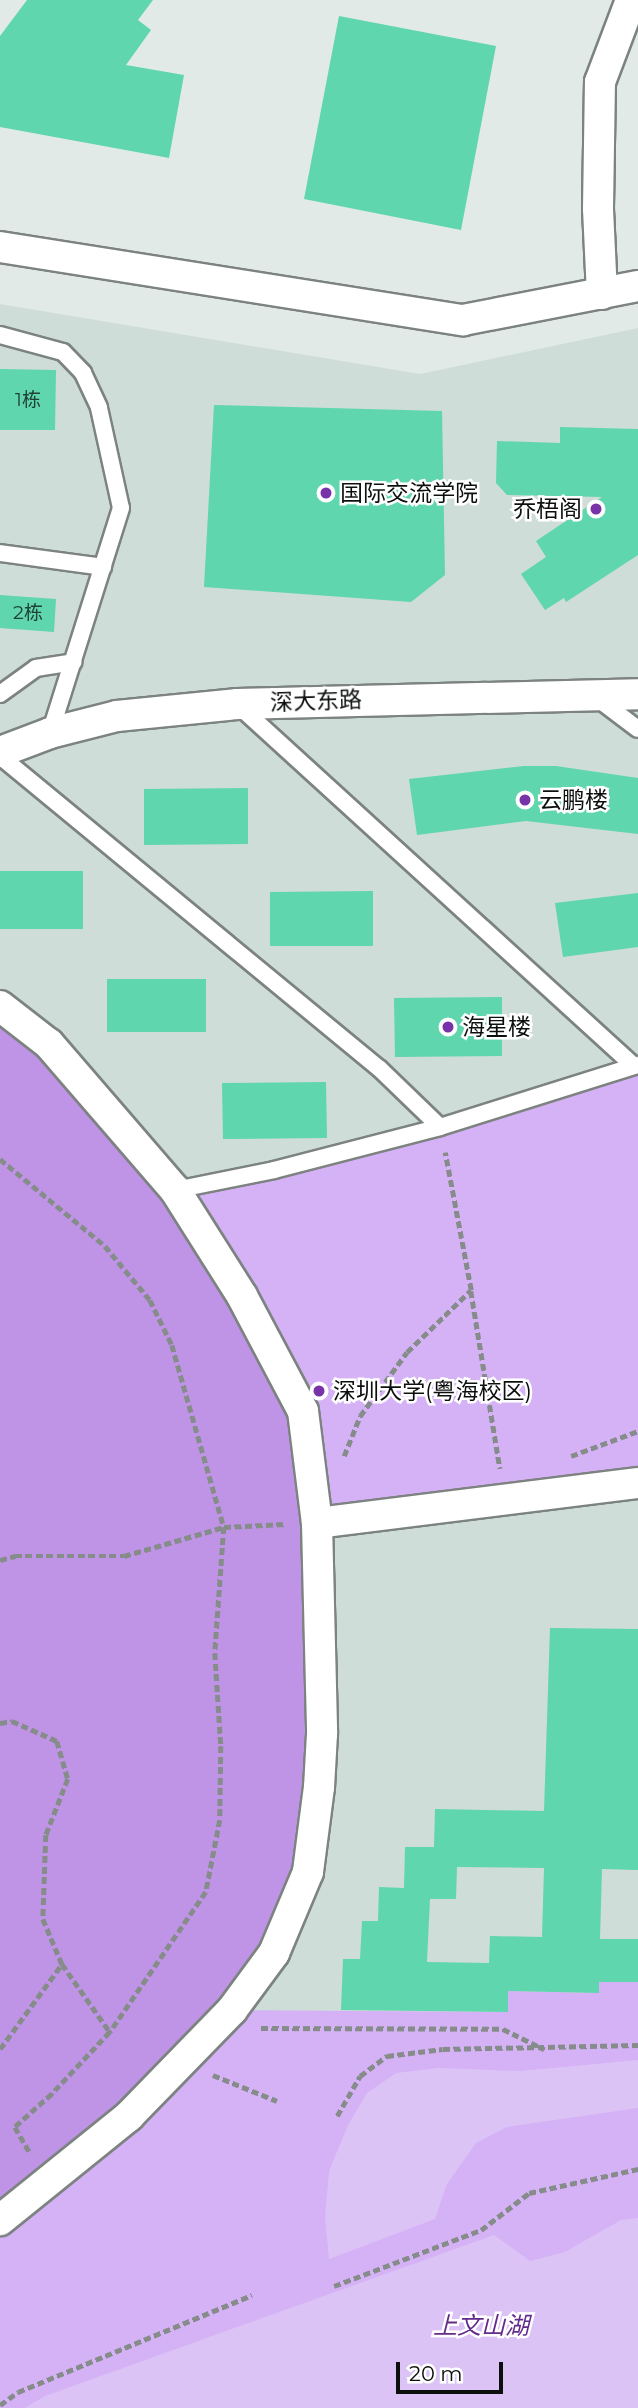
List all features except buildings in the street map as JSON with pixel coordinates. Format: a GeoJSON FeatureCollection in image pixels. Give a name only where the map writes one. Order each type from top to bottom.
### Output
{"type":"FeatureCollection","features":[{"type":"Feature","properties":{"kind":"street"},"geometry":{"type":"LineString","coordinates":[[602,294],[598,208],[600,82],[631,0]]}},
{"type":"Feature","properties":{"kind":"street"},"geometry":{"type":"LineString","coordinates":[[0,247],[463,320],[638,286]]}},
{"type":"Feature","properties":{"kind":"street","name":"深大东路"},"geometry":{"type":"LineString","coordinates":[[0,754],[50,733],[117,716],[237,704],[638,694]]}},
{"type":"Feature","properties":{"kind":"street"},"geometry":{"type":"LineString","coordinates":[[0,1006],[49,1044],[175,1189],[242,1296],[303,1411],[317,1522],[322,1734],[319,1787],[308,1872],[274,1953],[233,2010],[129,2116],[0,2220]]}},
{"type":"Feature","properties":{"kind":"street"},"geometry":{"type":"LineString","coordinates":[[317,1522],[638,1483]]}},
{"type":"Feature","properties":{"kind":"lane"},"geometry":{"type":"LineString","coordinates":[[0,335],[63,352],[83,373],[99,408],[121,508],[50,733]]}},
{"type":"Feature","properties":{"kind":"lane"},"geometry":{"type":"LineString","coordinates":[[0,553],[103,567]]}},
{"type":"Feature","properties":{"kind":"lane"},"geometry":{"type":"LineString","coordinates":[[0,694],[36,668],[74,662]]}},
{"type":"Feature","properties":{"kind":"lane"},"geometry":{"type":"LineString","coordinates":[[592,694],[638,729]]}},
{"type":"Feature","properties":{"kind":"lane"},"geometry":{"type":"LineString","coordinates":[[237,704],[636,1066]]}},
{"type":"Feature","properties":{"kind":"lane"},"geometry":{"type":"LineString","coordinates":[[0,754],[380,1069],[440,1127]]}},
{"type":"Feature","properties":{"kind":"lane"},"geometry":{"type":"LineString","coordinates":[[175,1189],[274,1170],[440,1127],[636,1066]]}},
{"type":"Feature","properties":{"kind":"path"},"geometry":{"type":"LineString","coordinates":[[440,1127],[471,1290],[505,1501]]}},
{"type":"Feature","properties":{"kind":"path"},"geometry":{"type":"LineString","coordinates":[[0,1160],[105,1246],[150,1300],[172,1345],[224,1527],[215,1653],[221,1746],[220,1820],[206,1892],[110,2032],[52,2094],[15,2127],[47,2182]]}},
{"type":"Feature","properties":{"kind":"path"},"geometry":{"type":"LineString","coordinates":[[341,1464],[360,1416],[407,1352],[471,1290]]}},
{"type":"Feature","properties":{"kind":"path"},"geometry":{"type":"LineString","coordinates":[[0,1560],[15,1556],[124,1556],[224,1527],[317,1522]]}},
{"type":"Feature","properties":{"kind":"path"},"geometry":{"type":"LineString","coordinates":[[0,1723],[12,1721],[57,1741],[68,1779],[46,1835],[43,1919],[62,1964],[110,2032]]}},
{"type":"Feature","properties":{"kind":"path"},"geometry":{"type":"LineString","coordinates":[[0,2049],[62,1964]]}},
{"type":"Feature","properties":{"kind":"path"},"geometry":{"type":"LineString","coordinates":[[215,2028],[503,2029],[544,2049]]}},
{"type":"Feature","properties":{"kind":"path"},"geometry":{"type":"LineString","coordinates":[[337,2116],[360,2076],[387,2056],[443,2049],[638,2045]]}},
{"type":"Feature","properties":{"kind":"path"},"geometry":{"type":"LineString","coordinates":[[181,2063],[277,2101]]}},
{"type":"Feature","properties":{"kind":"path"},"geometry":{"type":"LineString","coordinates":[[334,2287],[481,2230],[529,2193],[638,2169]]}},
{"type":"Feature","properties":{"kind":"path"},"geometry":{"type":"LineString","coordinates":[[0,2405],[18,2392],[252,2295]]}},
{"type":"Feature","properties":{"kind":"shaded area","name":"深圳大学(粤海校区)"},"geometry":{"type":"Polygon","coordinates":[[[0,304],[420,374],[638,328],[638,2408],[0,2408],[0,304]]]}},
{"type":"Feature","properties":{"kind":"shaded area"},"geometry":{"type":"Polygon","coordinates":[[[0,1006],[175,1190],[303,1411],[317,1523],[308,1872],[232,2010],[0,2220],[0,1006]]]}},
{"type":"Feature","properties":{"kind":"shaded area"},"geometry":{"type":"Polygon","coordinates":[[[638,1070],[638,1483],[317,1523],[175,1190],[638,1070]]]}},
{"type":"Feature","properties":{"kind":"shaded area"},"geometry":{"type":"Polygon","coordinates":[[[599,1982],[638,1982],[638,2408],[0,2408],[0,2220],[232,2010],[507,2012],[508,1991],[598,1993],[599,1982]]]}},
{"type":"Feature","properties":{"kind":"water"},"geometry":{"type":"Polygon","coordinates":[[[638,2060],[638,2108],[507,2127],[476,2143],[447,2184],[435,2219],[329,2259],[325,2218],[329,2171],[348,2125],[367,2093],[396,2073],[438,2068],[520,2071],[638,2060]]]}},
{"type":"Feature","properties":{"kind":"water","name":"上文山湖"},"geometry":{"type":"Polygon","coordinates":[[[638,2218],[638,2408],[25,2408],[45,2396],[494,2235],[530,2261],[565,2252],[621,2220],[638,2218]]]}},
{"type":"Feature","properties":{"kind":"place","name":"国际交流学院"},"geometry":{"type":"Point","coordinates":[326,493]}},
{"type":"Feature","properties":{"kind":"place","name":"乔梧阁"},"geometry":{"type":"Point","coordinates":[596,509]}},
{"type":"Feature","properties":{"kind":"place","name":"云鹏楼"},"geometry":{"type":"Point","coordinates":[525,800]}},
{"type":"Feature","properties":{"kind":"place","name":"海星楼"},"geometry":{"type":"Point","coordinates":[448,1027]}},
{"type":"Feature","properties":{"kind":"place","name":"深圳大学(粤海校区)"},"geometry":{"type":"Point","coordinates":[319,1391]}}]}
